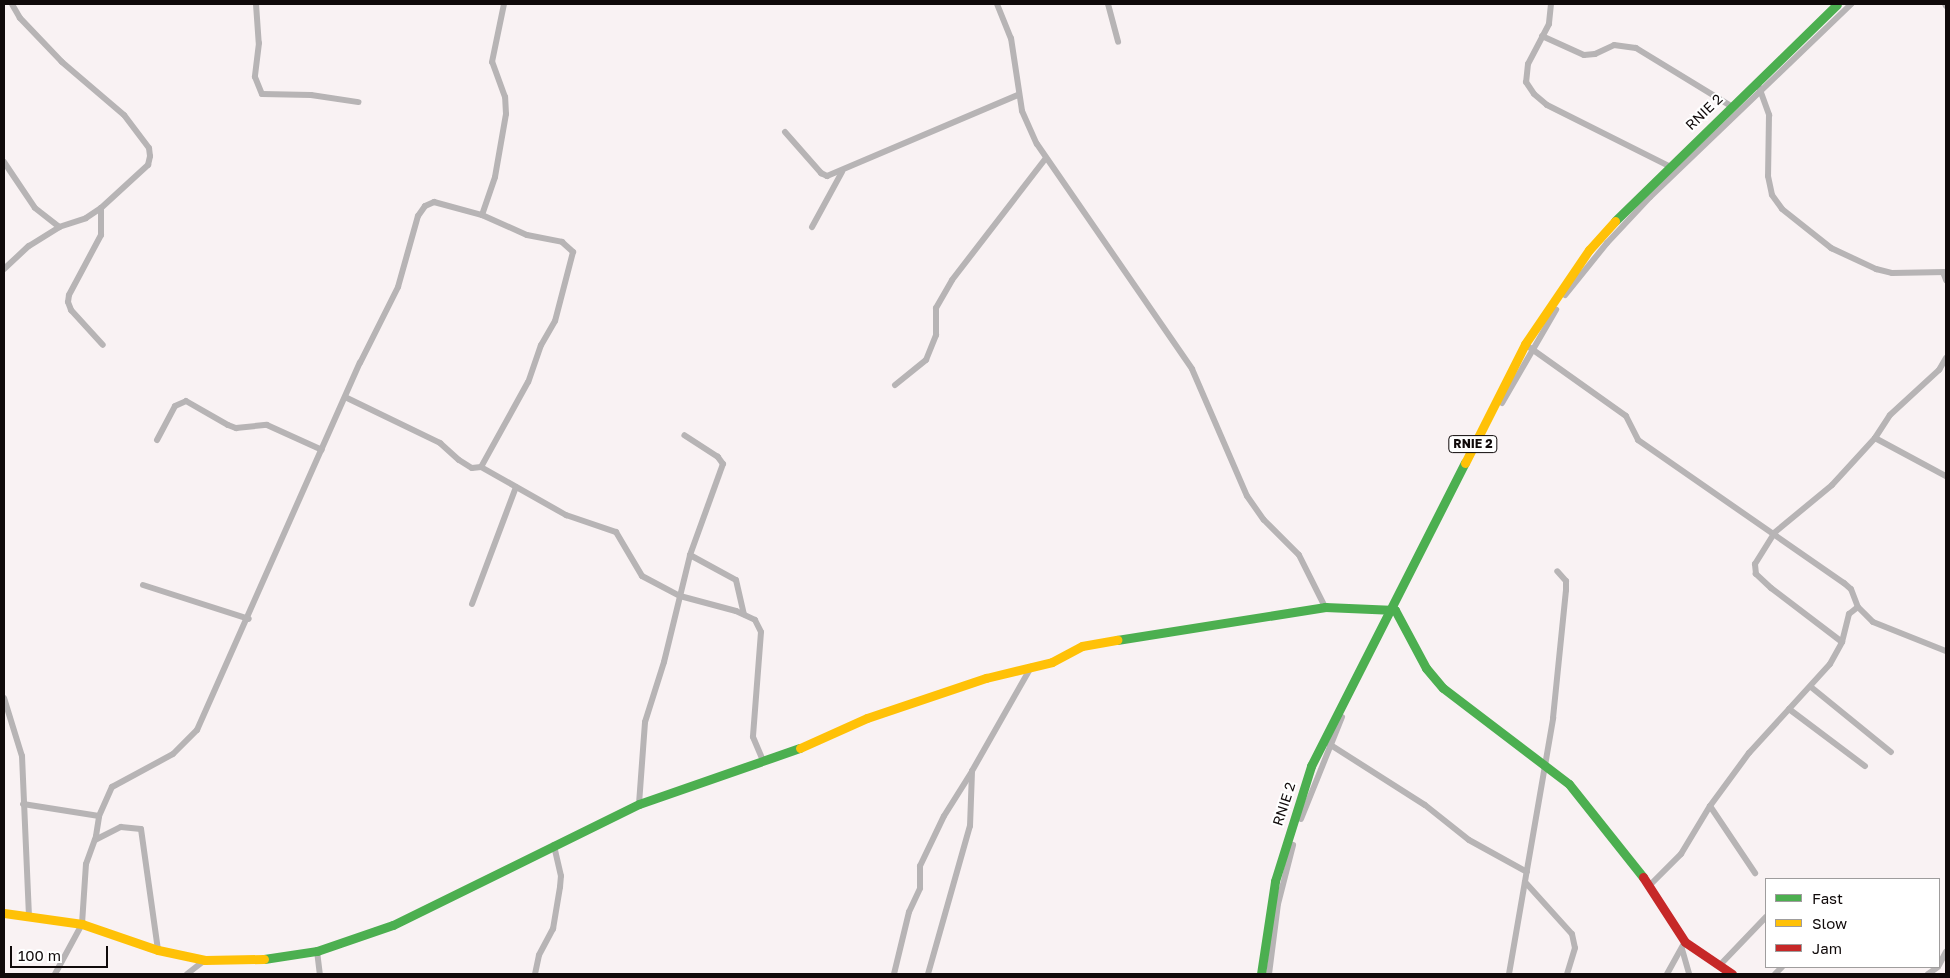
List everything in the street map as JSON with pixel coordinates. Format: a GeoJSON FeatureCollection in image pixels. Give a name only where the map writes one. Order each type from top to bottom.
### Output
{"type":"FeatureCollection","features":[{"type":"Feature","properties":{"kind":"main road","name":"RNIE 2"},"geometry":{"type":"LineString","coordinates":[[1261,974],[1268,919],[1281,860],[1301,794],[1393,609],[1528,347],[1589,250],[1670,166],[1731,106],[1758,86],[1837,4]]}},
{"type":"Feature","properties":{"kind":"main road"},"geometry":{"type":"LineString","coordinates":[[4,913],[29,915],[82,924],[158,950],[205,960],[261,960],[317,951],[392,925],[639,804],[812,743],[867,718],[986,678],[1052,662],[1082,646],[1325,606],[1393,609],[1426,668],[1443,688],[1495,731],[1545,764],[1569,784],[1650,885],[1683,946],[1732,974]]}},
{"type":"Feature","properties":{"kind":"street"},"geometry":{"type":"LineString","coordinates":[[4,269],[29,246],[59,227],[86,218],[101,208],[148,165],[149,148],[124,115],[62,62],[20,18],[12,4]]}},
{"type":"Feature","properties":{"kind":"street"},"geometry":{"type":"LineString","coordinates":[[256,4],[259,43],[255,77],[262,94],[311,95],[358,102]]}},
{"type":"Feature","properties":{"kind":"street"},"geometry":{"type":"LineString","coordinates":[[482,215],[502,149],[506,114],[505,97],[492,62],[504,4]]}},
{"type":"Feature","properties":{"kind":"street"},"geometry":{"type":"LineString","coordinates":[[997,4],[1011,38],[1018,95],[1022,111],[1046,158],[1192,369],[1247,496],[1264,520],[1299,555],[1325,606]]}},
{"type":"Feature","properties":{"kind":"street"},"geometry":{"type":"LineString","coordinates":[[1108,4],[1118,42]]}},
{"type":"Feature","properties":{"kind":"street"},"geometry":{"type":"LineString","coordinates":[[1551,4],[1548,24],[1528,64],[1526,82],[1534,94],[1547,105],[1670,166]]}},
{"type":"Feature","properties":{"kind":"street"},"geometry":{"type":"LineString","coordinates":[[1851,4],[1758,86],[1607,243],[1528,347],[1626,416],[1638,440],[1852,589],[1858,607],[1873,622],[1946,650]]}},
{"type":"Feature","properties":{"kind":"street"},"geometry":{"type":"LineString","coordinates":[[1542,36],[1584,55],[1595,54],[1614,45],[1636,48],[1731,106]]}},
{"type":"Feature","properties":{"kind":"street"},"geometry":{"type":"LineString","coordinates":[[1758,86],[1769,115],[1768,176],[1772,195],[1782,209],[1831,248],[1876,269],[1892,273],[1945,272],[1946,280]]}},
{"type":"Feature","properties":{"kind":"street"},"geometry":{"type":"LineString","coordinates":[[785,132],[821,174],[827,176],[842,172],[1018,95]]}},
{"type":"Feature","properties":{"kind":"street"},"geometry":{"type":"LineString","coordinates":[[895,385],[926,360],[936,335],[936,308],[952,280],[1046,158]]}},
{"type":"Feature","properties":{"kind":"street"},"geometry":{"type":"LineString","coordinates":[[4,162],[35,208],[59,227]]}},
{"type":"Feature","properties":{"kind":"street"},"geometry":{"type":"LineString","coordinates":[[812,227],[842,172]]}},
{"type":"Feature","properties":{"kind":"street"},"geometry":{"type":"LineString","coordinates":[[55,974],[82,924],[86,864],[95,840],[99,816],[112,787],[152,767],[191,737],[225,661],[249,619],[345,397],[398,287],[413,232],[425,206],[434,202],[482,215],[527,235],[562,242],[573,252],[555,321],[541,345],[528,382],[481,467]]}},
{"type":"Feature","properties":{"kind":"street"},"geometry":{"type":"LineString","coordinates":[[101,208],[101,235],[68,302],[71,310],[104,345]]}},
{"type":"Feature","properties":{"kind":"street"},"geometry":{"type":"LineString","coordinates":[[1842,642],[1756,574],[1756,564],[1774,533],[1832,485],[1875,438],[1890,415],[1938,370],[1946,358]]}},
{"type":"Feature","properties":{"kind":"street"},"geometry":{"type":"LineString","coordinates":[[345,397],[440,443],[472,468],[481,467],[566,515],[616,532],[642,576],[680,596],[744,614],[755,620],[761,632],[753,737],[763,760]]}},
{"type":"Feature","properties":{"kind":"street"},"geometry":{"type":"LineString","coordinates":[[157,440],[175,406],[186,400],[236,428],[267,425],[322,450]]}},
{"type":"Feature","properties":{"kind":"street"},"geometry":{"type":"LineString","coordinates":[[639,804],[645,722],[690,555],[723,464],[718,457],[684,435]]}},
{"type":"Feature","properties":{"kind":"street"},"geometry":{"type":"LineString","coordinates":[[1875,438],[1946,476]]}},
{"type":"Feature","properties":{"kind":"street"},"geometry":{"type":"LineString","coordinates":[[472,604],[516,487]]}},
{"type":"Feature","properties":{"kind":"street"},"geometry":{"type":"LineString","coordinates":[[690,555],[736,580],[744,614]]}},
{"type":"Feature","properties":{"kind":"street"},"geometry":{"type":"LineString","coordinates":[[1509,974],[1545,764],[1566,590],[1566,581],[1557,571]]}},
{"type":"Feature","properties":{"kind":"street"},"geometry":{"type":"LineString","coordinates":[[143,585],[249,619]]}},
{"type":"Feature","properties":{"kind":"street"},"geometry":{"type":"LineString","coordinates":[[1650,885],[1681,854],[1710,806],[1749,753],[1811,688],[1830,664],[1842,642],[1849,614],[1858,607]]}},
{"type":"Feature","properties":{"kind":"street"},"geometry":{"type":"LineString","coordinates":[[894,974],[909,912],[920,888],[920,866],[944,816],[1031,668]]}},
{"type":"Feature","properties":{"kind":"street"},"geometry":{"type":"LineString","coordinates":[[1811,688],[1891,752]]}},
{"type":"Feature","properties":{"kind":"street"},"geometry":{"type":"LineString","coordinates":[[4,698],[22,756],[29,915]]}},
{"type":"Feature","properties":{"kind":"street"},"geometry":{"type":"LineString","coordinates":[[1789,709],[1865,766]]}},
{"type":"Feature","properties":{"kind":"street"},"geometry":{"type":"LineString","coordinates":[[1269,974],[1288,859],[1327,742],[1425,805],[1469,840],[1527,872]]}},
{"type":"Feature","properties":{"kind":"street"},"geometry":{"type":"LineString","coordinates":[[928,974],[970,826],[972,771]]}},
{"type":"Feature","properties":{"kind":"street"},"geometry":{"type":"LineString","coordinates":[[23,804],[99,816]]}},
{"type":"Feature","properties":{"kind":"street"},"geometry":{"type":"LineString","coordinates":[[1710,806],[1756,872]]}},
{"type":"Feature","properties":{"kind":"street"},"geometry":{"type":"LineString","coordinates":[[95,840],[121,827],[141,829],[158,950]]}},
{"type":"Feature","properties":{"kind":"street"},"geometry":{"type":"LineString","coordinates":[[535,974],[539,955],[553,929],[560,887],[561,876],[554,845]]}},
{"type":"Feature","properties":{"kind":"street"},"geometry":{"type":"LineString","coordinates":[[1526,882],[1572,934],[1575,948],[1567,974]]}},
{"type":"Feature","properties":{"kind":"street"},"geometry":{"type":"LineString","coordinates":[[1719,966],[1765,918]]}},
{"type":"Feature","properties":{"kind":"street"},"geometry":{"type":"LineString","coordinates":[[1667,974],[1683,946]]}},
{"type":"Feature","properties":{"kind":"street"},"geometry":{"type":"LineString","coordinates":[[1683,946],[1689,974]]}},
{"type":"Feature","properties":{"kind":"street"},"geometry":{"type":"LineString","coordinates":[[317,951],[320,974]]}},
{"type":"Feature","properties":{"kind":"street"},"geometry":{"type":"LineString","coordinates":[[1940,965],[1946,952]]}},
{"type":"Feature","properties":{"kind":"street"},"geometry":{"type":"LineString","coordinates":[[187,974],[205,960]]}},
{"type":"Feature","properties":{"kind":"street"},"geometry":{"type":"LineString","coordinates":[[1928,974],[1938,969]]}},
{"type":"Feature","properties":{"kind":"traffic: fast"},"geometry":{"type":"LineString","coordinates":[[1615,221],[1837,4]]}},
{"type":"Feature","properties":{"kind":"traffic: fast"},"geometry":{"type":"LineString","coordinates":[[1261,974],[1275,881],[1311,766],[1465,463]]}},
{"type":"Feature","properties":{"kind":"traffic: fast"},"geometry":{"type":"LineString","coordinates":[[1117,640],[1325,607],[1395,610],[1426,668],[1443,688],[1569,784],[1643,877]]}},
{"type":"Feature","properties":{"kind":"traffic: fast"},"geometry":{"type":"LineString","coordinates":[[264,959],[317,951],[393,925],[639,804],[800,748]]}},
{"type":"Feature","properties":{"kind":"traffic: slow"},"geometry":{"type":"LineString","coordinates":[[1465,463],[1525,344],[1589,250],[1615,221]]}},
{"type":"Feature","properties":{"kind":"traffic: slow"},"geometry":{"type":"LineString","coordinates":[[800,748],[867,718],[986,678],[1052,662],[1082,646],[1117,640]]}},
{"type":"Feature","properties":{"kind":"traffic: slow"},"geometry":{"type":"LineString","coordinates":[[4,913],[82,924],[158,950],[205,960],[264,959]]}},
{"type":"Feature","properties":{"kind":"traffic: jam"},"geometry":{"type":"LineString","coordinates":[[1643,877],[1685,942],[1732,974]]}}]}
